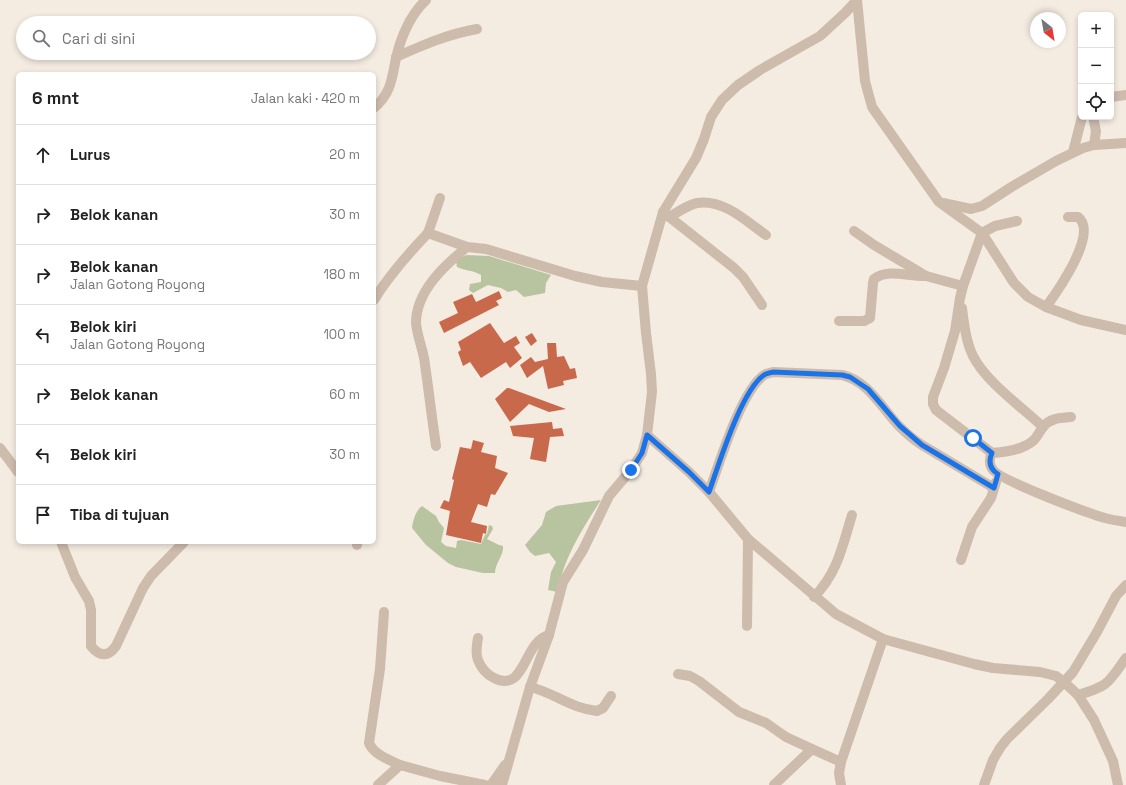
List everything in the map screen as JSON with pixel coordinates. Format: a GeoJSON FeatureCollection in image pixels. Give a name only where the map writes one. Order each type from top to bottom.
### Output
{"type":"FeatureCollection","features":[{"type":"Feature","properties":{"kind":"street"},"geometry":{"type":"LineString","coordinates":[[376,106],[388,93],[393,77],[396,57],[402,39],[413,16],[426,0]]}},
{"type":"Feature","properties":{"kind":"street"},"geometry":{"type":"LineString","coordinates":[[856,1],[865,81],[872,107],[940,202],[982,233],[1020,290],[1028,297],[1046,307],[1081,320],[1126,330]]}},
{"type":"Feature","properties":{"kind":"street"},"geometry":{"type":"LineString","coordinates":[[502,785],[530,687],[549,635],[563,582],[583,550],[609,496],[631,470],[642,453],[647,435],[652,392],[652,374],[646,333],[642,286],[666,214],[696,158],[711,117],[722,100],[738,85],[760,70],[820,36],[845,14],[856,1]]}},
{"type":"Feature","properties":{"kind":"street"},"geometry":{"type":"LineString","coordinates":[[396,57],[434,40],[477,29]]}},
{"type":"Feature","properties":{"kind":"street"},"geometry":{"type":"LineString","coordinates":[[1114,97],[1126,95]]}},
{"type":"Feature","properties":{"kind":"street"},"geometry":{"type":"LineString","coordinates":[[1073,152],[1081,120]]}},
{"type":"Feature","properties":{"kind":"street"},"geometry":{"type":"LineString","coordinates":[[1094,120],[1096,132],[1094,145]]}},
{"type":"Feature","properties":{"kind":"street"},"geometry":{"type":"LineString","coordinates":[[940,202],[971,209],[982,206],[1012,186],[1073,152],[1094,145],[1126,143]]}},
{"type":"Feature","properties":{"kind":"street"},"geometry":{"type":"LineString","coordinates":[[376,297],[407,256],[428,234],[440,198]]}},
{"type":"Feature","properties":{"kind":"street"},"geometry":{"type":"LineString","coordinates":[[666,214],[696,203],[718,204],[727,208],[766,235]]}},
{"type":"Feature","properties":{"kind":"street"},"geometry":{"type":"LineString","coordinates":[[666,214],[734,268],[762,305]]}},
{"type":"Feature","properties":{"kind":"street"},"geometry":{"type":"LineString","coordinates":[[1046,307],[1060,288],[1074,264],[1081,246],[1083,229],[1082,222],[1078,217],[1068,217]]}},
{"type":"Feature","properties":{"kind":"street"},"geometry":{"type":"LineString","coordinates":[[1017,221],[995,226],[982,233],[963,286],[955,331],[944,368],[933,397],[933,404],[936,410],[992,453],[1013,450],[1028,444],[1034,440],[1043,427],[1053,419],[1071,417]]}},
{"type":"Feature","properties":{"kind":"street"},"geometry":{"type":"LineString","coordinates":[[854,231],[874,245],[926,276]]}},
{"type":"Feature","properties":{"kind":"street"},"geometry":{"type":"LineString","coordinates":[[428,234],[542,267],[602,282],[642,286]]}},
{"type":"Feature","properties":{"kind":"street"},"geometry":{"type":"LineString","coordinates":[[436,446],[425,363],[416,324],[417,313],[422,299],[435,277],[447,263],[467,246]]}},
{"type":"Feature","properties":{"kind":"street"},"geometry":{"type":"LineString","coordinates":[[839,321],[864,321],[870,318],[872,283],[879,275],[888,273],[926,276],[963,286]]}},
{"type":"Feature","properties":{"kind":"street"},"geometry":{"type":"LineString","coordinates":[[960,298],[969,346],[979,366],[989,378],[1043,427]]}},
{"type":"Feature","properties":{"kind":"street"},"geometry":{"type":"LineString","coordinates":[[709,492],[745,398],[759,380],[767,374],[773,372],[842,375],[850,377],[868,389],[900,426],[917,442],[994,488]]}},
{"type":"Feature","properties":{"kind":"street"},"geometry":{"type":"LineString","coordinates":[[647,435],[709,492],[748,539],[814,597],[836,614],[883,639],[974,664],[993,668],[1040,672],[1056,676],[1078,694],[1086,705],[1106,742],[1113,761],[1118,785]]}},
{"type":"Feature","properties":{"kind":"street"},"geometry":{"type":"LineString","coordinates":[[0,448],[16,469]]}},
{"type":"Feature","properties":{"kind":"street"},"geometry":{"type":"LineString","coordinates":[[992,453],[990,464],[992,469],[998,474],[1044,495],[1103,518],[1126,522]]}},
{"type":"Feature","properties":{"kind":"street"},"geometry":{"type":"LineString","coordinates":[[961,560],[972,527],[991,498],[998,474]]}},
{"type":"Feature","properties":{"kind":"street"},"geometry":{"type":"LineString","coordinates":[[814,597],[829,580],[838,562],[852,515]]}},
{"type":"Feature","properties":{"kind":"street"},"geometry":{"type":"LineString","coordinates":[[747,626],[748,539]]}},
{"type":"Feature","properties":{"kind":"street"},"geometry":{"type":"LineString","coordinates":[[62,544],[75,577],[89,601],[91,610],[92,646],[98,653],[106,654],[112,652],[116,646],[143,588],[152,576],[182,544]]}},
{"type":"Feature","properties":{"kind":"street"},"geometry":{"type":"LineString","coordinates":[[984,785],[993,760],[1007,739],[1064,682],[1083,657],[1116,596],[1126,585]]}},
{"type":"Feature","properties":{"kind":"street"},"geometry":{"type":"LineString","coordinates":[[384,612],[380,669],[369,743],[370,747],[377,753],[400,765],[440,776],[485,785]]}},
{"type":"Feature","properties":{"kind":"street"},"geometry":{"type":"LineString","coordinates":[[478,638],[476,653],[481,667],[487,675],[497,680],[507,681],[517,676],[537,642],[544,636],[549,635]]}},
{"type":"Feature","properties":{"kind":"street"},"geometry":{"type":"LineString","coordinates":[[841,785],[839,773],[841,762],[883,639]]}},
{"type":"Feature","properties":{"kind":"street"},"geometry":{"type":"LineString","coordinates":[[1078,694],[1103,687],[1115,675],[1126,658]]}},
{"type":"Feature","properties":{"kind":"street"},"geometry":{"type":"LineString","coordinates":[[678,674],[690,676],[699,681],[739,712],[766,723],[786,738],[812,748],[841,762]]}},
{"type":"Feature","properties":{"kind":"street"},"geometry":{"type":"LineString","coordinates":[[530,687],[547,692],[576,707],[597,711],[603,708],[611,696]]}},
{"type":"Feature","properties":{"kind":"street"},"geometry":{"type":"LineString","coordinates":[[774,785],[812,748]]}},
{"type":"Feature","properties":{"kind":"street"},"geometry":{"type":"LineString","coordinates":[[491,785],[509,760]]}},
{"type":"Feature","properties":{"kind":"street"},"geometry":{"type":"LineString","coordinates":[[378,785],[400,765]]}},
{"type":"Feature","properties":{"kind":"green space"},"geometry":{"type":"Polygon","coordinates":[[[467,255],[489,256],[551,275],[546,283],[545,293],[524,297],[516,290],[508,292],[501,288],[488,285],[473,293],[469,290],[470,284],[481,282],[481,275],[457,267],[456,261],[457,259],[467,255]]]}},
{"type":"Feature","properties":{"kind":"green space"},"geometry":{"type":"Polygon","coordinates":[[[601,500],[574,544],[564,567],[557,592],[548,590],[551,572],[556,562],[549,553],[535,556],[525,545],[542,525],[546,512],[556,506],[601,500]]]}},
{"type":"Feature","properties":{"kind":"green space"},"geometry":{"type":"Polygon","coordinates":[[[422,506],[436,516],[444,528],[441,542],[446,546],[456,548],[457,541],[461,540],[481,544],[485,535],[487,534],[489,525],[492,526],[493,529],[487,539],[503,546],[495,573],[483,573],[456,567],[448,563],[426,545],[412,528],[415,516],[422,506]]]}},
{"type":"Feature","properties":{"kind":"building"},"geometry":{"type":"Polygon","coordinates":[[[499,291],[502,298],[496,301],[499,305],[444,333],[439,322],[458,313],[453,302],[472,294],[476,302],[499,291]]]}},
{"type":"Feature","properties":{"kind":"building"},"geometry":{"type":"Polygon","coordinates":[[[490,323],[504,343],[516,336],[520,343],[514,347],[522,358],[510,368],[506,362],[481,378],[470,362],[463,366],[458,352],[461,350],[458,342],[490,323]]]}},
{"type":"Feature","properties":{"kind":"building"},"geometry":{"type":"Polygon","coordinates":[[[532,333],[537,341],[531,346],[525,337],[532,333]]]}},
{"type":"Feature","properties":{"kind":"building"},"geometry":{"type":"Polygon","coordinates":[[[547,343],[556,343],[557,357],[564,356],[570,369],[575,368],[577,378],[563,381],[564,385],[548,389],[543,366],[527,378],[520,365],[531,357],[535,362],[548,359],[547,343]]]}},
{"type":"Feature","properties":{"kind":"building"},"geometry":{"type":"Polygon","coordinates":[[[507,388],[566,409],[549,412],[529,404],[510,422],[495,399],[507,388]]]}},
{"type":"Feature","properties":{"kind":"building"},"geometry":{"type":"Polygon","coordinates":[[[552,422],[553,429],[562,428],[564,436],[550,437],[546,462],[530,459],[534,438],[513,436],[510,426],[552,422]]]}},
{"type":"Feature","properties":{"kind":"building"},"geometry":{"type":"Polygon","coordinates":[[[473,440],[484,443],[481,452],[497,456],[495,468],[508,473],[495,495],[491,494],[487,507],[478,504],[471,522],[487,526],[486,534],[483,533],[481,543],[446,535],[450,511],[440,508],[444,500],[449,502],[454,480],[452,479],[460,447],[471,449],[473,440]]]}},
{"type":"Feature","properties":{"kind":"route"},"geometry":{"type":"LineString","coordinates":[[631,470],[642,453],[647,435],[709,492],[745,398],[755,384],[764,375],[773,372],[842,375],[850,377],[868,389],[913,439],[994,488],[998,474],[992,469],[990,464],[990,456],[992,453],[973,438]]}}]}
